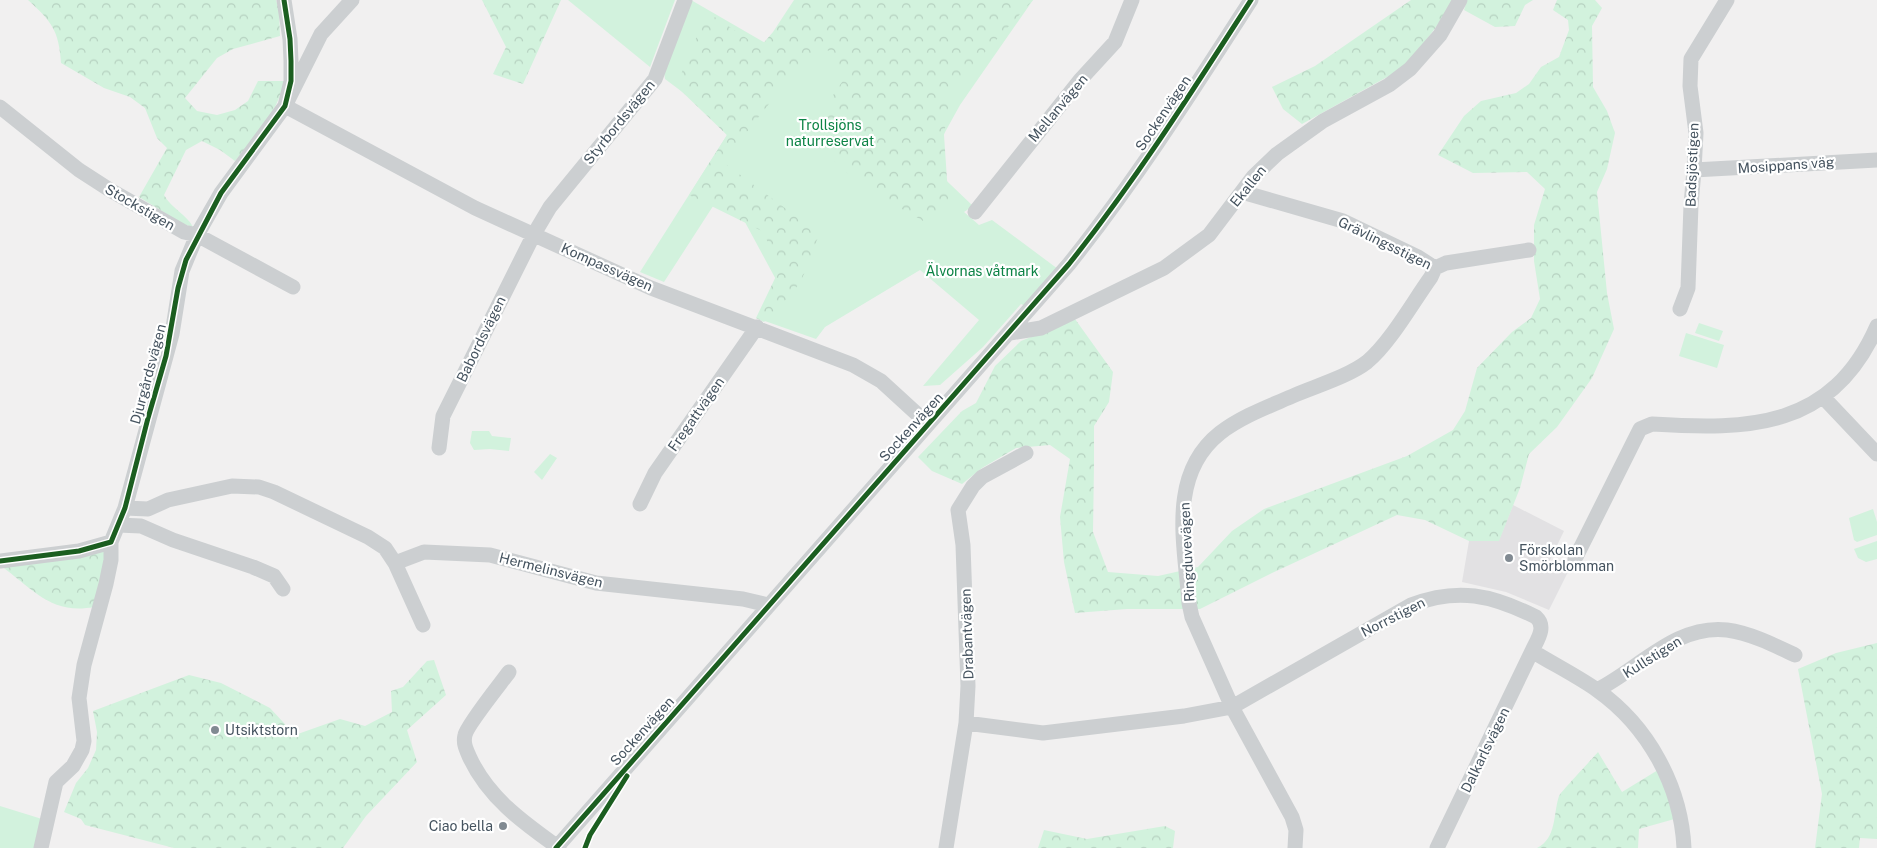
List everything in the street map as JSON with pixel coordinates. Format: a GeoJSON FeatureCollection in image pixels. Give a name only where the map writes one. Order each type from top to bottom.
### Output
{"type":"FeatureCollection","features":[{"type":"Feature","properties":{"kind":"street","name":"Djurgårdsvägen"},"geometry":{"type":"LineString","coordinates":[[41,848],[56,782],[79,757],[84,741],[79,698],[80,684],[95,618],[106,584],[111,560],[111,542],[125,508],[172,334],[182,271],[198,235],[221,193],[285,106],[290,81],[291,61],[284,0]]}},
{"type":"Feature","properties":{"kind":"street"},"geometry":{"type":"LineString","coordinates":[[285,106],[321,34],[352,0]]}},
{"type":"Feature","properties":{"kind":"street","name":"Styrbordsvägen"},"geometry":{"type":"LineString","coordinates":[[534,234],[550,207],[655,80],[685,0]]}},
{"type":"Feature","properties":{"kind":"street","name":"Mellanvägen"},"geometry":{"type":"LineString","coordinates":[[975,212],[1081,80],[1115,42],[1132,0]]}},
{"type":"Feature","properties":{"kind":"street","name":"Sockenvägen"},"geometry":{"type":"LineString","coordinates":[[558,848],[768,605],[1010,333],[1103,221],[1182,107],[1251,0]]}},
{"type":"Feature","properties":{"kind":"street","name":"Ekallen"},"geometry":{"type":"LineString","coordinates":[[1010,333],[1041,328],[1164,268],[1209,235],[1262,166],[1323,121],[1389,85],[1410,69],[1440,35],[1460,0]]}},
{"type":"Feature","properties":{"kind":"street","name":"Badsjöstigen"},"geometry":{"type":"LineString","coordinates":[[1680,309],[1688,288],[1696,133],[1690,86],[1691,59],[1727,0]]}},
{"type":"Feature","properties":{"kind":"street","name":"Kompassvägen"},"geometry":{"type":"LineString","coordinates":[[285,106],[446,194],[651,288],[757,327],[866,372],[881,381],[928,424]]}},
{"type":"Feature","properties":{"kind":"street","name":"Stockstigen"},"geometry":{"type":"LineString","coordinates":[[0,107],[79,170],[110,190],[184,232],[198,235],[293,286]]}},
{"type":"Feature","properties":{"kind":"street","name":"Mosippans väg"},"geometry":{"type":"LineString","coordinates":[[1694,170],[1877,160]]}},
{"type":"Feature","properties":{"kind":"street","name":"Grävlingsstigen"},"geometry":{"type":"LineString","coordinates":[[1242,192],[1342,221],[1418,257],[1435,268],[1446,263],[1529,250]]}},
{"type":"Feature","properties":{"kind":"street","name":"Babordsvägen"},"geometry":{"type":"LineString","coordinates":[[439,448],[443,416],[534,234]]}},
{"type":"Feature","properties":{"kind":"street","name":"Ringduvevägen"},"geometry":{"type":"LineString","coordinates":[[1295,848],[1296,830],[1292,817],[1232,707],[1192,617],[1189,603],[1183,517],[1184,492],[1190,471],[1210,442],[1222,432],[1259,411],[1366,363],[1381,347],[1431,277],[1435,268]]}},
{"type":"Feature","properties":{"kind":"street"},"geometry":{"type":"LineString","coordinates":[[1575,559],[1636,435],[1645,425],[1742,426],[1788,416],[1823,397],[1856,363],[1877,326]]}},
{"type":"Feature","properties":{"kind":"street","name":"Fregattvägen"},"geometry":{"type":"LineString","coordinates":[[640,504],[655,473],[757,327]]}},
{"type":"Feature","properties":{"kind":"street"},"geometry":{"type":"LineString","coordinates":[[1823,397],[1877,454]]}},
{"type":"Feature","properties":{"kind":"street","name":"Drabantvägen"},"geometry":{"type":"LineString","coordinates":[[946,848],[966,722],[969,664],[963,545],[958,510],[973,486],[982,477],[1026,453]]}},
{"type":"Feature","properties":{"kind":"street"},"geometry":{"type":"LineString","coordinates":[[125,508],[148,509],[168,500],[232,486],[258,487],[274,492],[368,537],[385,548],[395,563],[423,625]]}},
{"type":"Feature","properties":{"kind":"street"},"geometry":{"type":"LineString","coordinates":[[118,525],[141,526],[174,540],[253,567],[274,576],[283,589]]}},
{"type":"Feature","properties":{"kind":"street"},"geometry":{"type":"LineString","coordinates":[[0,561],[79,551],[111,542]]}},
{"type":"Feature","properties":{"kind":"street","name":"Hermelinsvägen"},"geometry":{"type":"LineString","coordinates":[[395,563],[424,552],[490,555],[596,583],[743,598],[768,605]]}},
{"type":"Feature","properties":{"kind":"street","name":"Norrstigen"},"geometry":{"type":"LineString","coordinates":[[966,722],[1043,733],[1184,716],[1232,707],[1391,615],[1437,597],[1455,594],[1482,596],[1536,617],[1540,620],[1542,629],[1532,651]]}},
{"type":"Feature","properties":{"kind":"street","name":"Kullstigen"},"geometry":{"type":"LineString","coordinates":[[1597,690],[1680,638],[1704,630],[1741,633],[1795,654]]}},
{"type":"Feature","properties":{"kind":"street"},"geometry":{"type":"LineString","coordinates":[[1532,651],[1597,690],[1637,727],[1655,753],[1675,797],[1680,815],[1684,848]]}},
{"type":"Feature","properties":{"kind":"street","name":"Dalkarlsvägen"},"geometry":{"type":"LineString","coordinates":[[1437,848],[1532,651]]}},
{"type":"Feature","properties":{"kind":"street"},"geometry":{"type":"LineString","coordinates":[[509,672],[465,732],[464,746],[483,781],[507,809],[558,848]]}},
{"type":"Feature","properties":{"kind":"shaded area","name":"Förskolan Smörblomman"},"geometry":{"type":"Polygon","coordinates":[[[1513,505],[1564,531],[1549,562],[1568,572],[1549,610],[1506,592],[1462,582],[1469,541],[1499,540],[1513,505]]]}},
{"type":"Feature","properties":{"kind":"green space"},"geometry":{"type":"Polygon","coordinates":[[[28,0],[276,0],[279,10],[280,36],[233,49],[217,58],[185,98],[197,111],[217,115],[235,110],[248,101],[258,81],[284,81],[277,104],[265,124],[235,161],[220,150],[202,141],[186,150],[164,195],[193,227],[183,224],[139,197],[167,148],[157,138],[145,108],[130,97],[104,88],[61,63],[56,34],[48,20],[28,0]]]}},
{"type":"Feature","properties":{"kind":"green space"},"geometry":{"type":"Polygon","coordinates":[[[482,0],[561,0],[523,84],[493,74],[506,47],[482,0]]]}},
{"type":"Feature","properties":{"kind":"green space"},"geometry":{"type":"Polygon","coordinates":[[[568,0],[675,0],[650,67],[568,0]]]}},
{"type":"Feature","properties":{"kind":"green space","name":"Trollsjöns naturreservat"},"geometry":{"type":"Polygon","coordinates":[[[691,0],[774,48],[795,0],[1033,0],[960,105],[928,163],[973,206],[964,212],[979,225],[992,220],[1058,269],[1025,306],[1021,304],[983,347],[940,385],[923,386],[979,320],[920,270],[825,327],[816,339],[759,319],[780,287],[739,211],[717,200],[664,282],[640,272],[727,135],[705,109],[665,79],[664,72],[691,0]]]}},
{"type":"Feature","properties":{"kind":"green space"},"geometry":{"type":"Polygon","coordinates":[[[794,0],[1033,0],[951,89],[944,135],[949,209],[930,225],[863,185],[832,158],[823,145],[820,131],[822,118],[842,82],[835,53],[818,47],[799,66],[723,162],[820,234],[801,281],[792,294],[764,322],[756,318],[778,272],[764,232],[689,195],[727,135],[676,86],[707,12],[760,47],[773,32],[794,0]]]}},
{"type":"Feature","properties":{"kind":"green space"},"geometry":{"type":"Polygon","coordinates":[[[1411,0],[1456,0],[1407,66],[1302,124],[1283,109],[1272,87],[1315,66],[1411,0]]]}},
{"type":"Feature","properties":{"kind":"green space"},"geometry":{"type":"Polygon","coordinates":[[[1467,0],[1533,0],[1525,5],[1515,26],[1495,27],[1464,10],[1467,0]]]}},
{"type":"Feature","properties":{"kind":"green space"},"geometry":{"type":"Polygon","coordinates":[[[1557,0],[1595,0],[1602,8],[1592,26],[1593,87],[1607,111],[1615,133],[1607,169],[1597,192],[1607,293],[1614,329],[1592,378],[1557,427],[1529,454],[1520,488],[1499,541],[1469,541],[1425,520],[1397,515],[1200,609],[1127,609],[1075,613],[1064,562],[1060,517],[1070,459],[1050,445],[1016,448],[982,468],[962,484],[932,471],[918,457],[962,411],[976,403],[995,366],[1021,341],[1075,319],[1113,372],[1109,402],[1094,426],[1093,532],[1108,572],[1158,576],[1198,567],[1232,531],[1264,509],[1407,456],[1453,430],[1465,411],[1477,368],[1512,332],[1531,318],[1540,299],[1534,261],[1534,225],[1545,189],[1527,172],[1473,173],[1438,155],[1464,116],[1481,101],[1516,93],[1529,84],[1541,67],[1559,57],[1569,30],[1568,20],[1553,10],[1557,0]]]}},
{"type":"Feature","properties":{"kind":"green space"},"geometry":{"type":"Polygon","coordinates":[[[1699,323],[1723,331],[1719,341],[1695,333],[1699,323]]]}},
{"type":"Feature","properties":{"kind":"green space"},"geometry":{"type":"Polygon","coordinates":[[[1686,333],[1724,345],[1717,368],[1679,356],[1686,333]]]}},
{"type":"Feature","properties":{"kind":"green space"},"geometry":{"type":"Polygon","coordinates":[[[472,431],[489,431],[492,436],[511,438],[509,451],[474,450],[470,443],[472,431]]]}},
{"type":"Feature","properties":{"kind":"green space"},"geometry":{"type":"Polygon","coordinates":[[[550,454],[557,458],[542,480],[534,472],[550,454]]]}},
{"type":"Feature","properties":{"kind":"green space"},"geometry":{"type":"Polygon","coordinates":[[[1873,509],[1877,522],[1877,535],[1857,542],[1854,540],[1849,518],[1873,509]]]}},
{"type":"Feature","properties":{"kind":"green space"},"geometry":{"type":"Polygon","coordinates":[[[1877,541],[1877,559],[1866,562],[1858,558],[1854,549],[1877,541]]]}},
{"type":"Feature","properties":{"kind":"green space"},"geometry":{"type":"Polygon","coordinates":[[[103,550],[107,552],[94,607],[79,608],[54,604],[33,591],[1,566],[103,550]]]}},
{"type":"Feature","properties":{"kind":"green space"},"geometry":{"type":"Polygon","coordinates":[[[1877,643],[1877,839],[1860,838],[1859,848],[1815,848],[1822,794],[1798,669],[1836,653],[1877,643]]]}},
{"type":"Feature","properties":{"kind":"green space"},"geometry":{"type":"Polygon","coordinates":[[[434,660],[446,695],[407,730],[417,762],[366,816],[343,848],[174,848],[85,825],[81,819],[64,812],[76,783],[88,768],[96,750],[97,732],[93,711],[189,675],[221,683],[270,708],[295,735],[340,719],[365,726],[392,712],[391,691],[403,687],[427,661],[434,660]]]}},
{"type":"Feature","properties":{"kind":"green space"},"geometry":{"type":"Polygon","coordinates":[[[1598,752],[1622,792],[1658,770],[1678,818],[1639,829],[1638,848],[1537,848],[1543,844],[1551,832],[1559,796],[1598,752]]]}},
{"type":"Feature","properties":{"kind":"green space"},"geometry":{"type":"Polygon","coordinates":[[[0,806],[42,819],[34,848],[0,848],[0,806]]]}},
{"type":"Feature","properties":{"kind":"green space"},"geometry":{"type":"Polygon","coordinates":[[[1165,826],[1175,831],[1173,848],[1038,848],[1044,830],[1087,839],[1165,826]]]}},
{"type":"Feature","properties":{"kind":"cycle path"},"geometry":{"type":"LineString","coordinates":[[0,561],[79,551],[111,542],[125,508],[166,356],[178,288],[186,260],[221,193],[285,106],[291,81],[291,61],[290,39],[284,0]]}},
{"type":"Feature","properties":{"kind":"cycle path"},"geometry":{"type":"LineString","coordinates":[[556,848],[1069,264],[1141,167],[1251,0]]}},
{"type":"Feature","properties":{"kind":"cycle path"},"geometry":{"type":"LineString","coordinates":[[585,848],[590,835],[627,776]]}},
{"type":"Feature","properties":{"kind":"place","name":"Förskolan Smörblomman"},"geometry":{"type":"Point","coordinates":[1509,558]}},
{"type":"Feature","properties":{"kind":"place","name":"Utsiktstorn"},"geometry":{"type":"Point","coordinates":[215,730]}},
{"type":"Feature","properties":{"kind":"place","name":"Ciao bella"},"geometry":{"type":"Point","coordinates":[503,826]}},
{"type":"Feature","properties":{"kind":"park label","name":"Älvornas våtmark"},"geometry":{"type":"Point","coordinates":[982,271]}}]}
